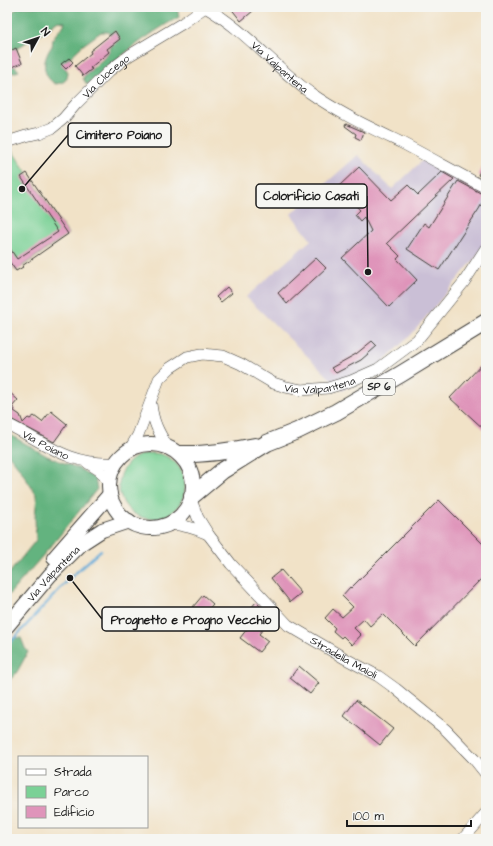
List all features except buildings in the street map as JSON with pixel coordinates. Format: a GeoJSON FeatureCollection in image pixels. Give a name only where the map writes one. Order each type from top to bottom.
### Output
{"type":"FeatureCollection","features":[{"type":"Feature","properties":{"kind":"highway","name":"SP 6"},"geometry":{"type":"LineString","coordinates":[[267,443],[297,431],[336,412],[486,322]]}},
{"type":"Feature","properties":{"kind":"highway"},"geometry":{"type":"LineString","coordinates":[[173,450],[199,455],[230,451],[267,443]]}},
{"type":"Feature","properties":{"kind":"highway"},"geometry":{"type":"LineString","coordinates":[[192,498],[222,471],[267,443]]}},
{"type":"Feature","properties":{"kind":"main road"},"geometry":{"type":"LineString","coordinates":[[130,449],[139,445],[158,444],[173,450]]}},
{"type":"Feature","properties":{"kind":"main road","name":"Via Valpantena"},"geometry":{"type":"LineString","coordinates":[[7,613],[110,488],[112,472],[116,463],[122,455],[130,449]]}},
{"type":"Feature","properties":{"kind":"main road","name":"Via Valpantena"},"geometry":{"type":"LineString","coordinates":[[173,450],[187,462],[192,473],[194,483],[192,498]]}},
{"type":"Feature","properties":{"kind":"main road"},"geometry":{"type":"LineString","coordinates":[[110,488],[114,505],[120,514],[141,526],[153,528],[169,524],[182,514],[192,498]]}},
{"type":"Feature","properties":{"kind":"main road","name":"Via Valpantena"},"geometry":{"type":"LineString","coordinates":[[7,626],[50,575],[82,543],[102,530],[130,521]]}},
{"type":"Feature","properties":{"kind":"street","name":"Via Clocego"},"geometry":{"type":"LineString","coordinates":[[7,142],[52,128],[63,119],[109,71],[130,55],[183,23],[205,7]]}},
{"type":"Feature","properties":{"kind":"street","name":"Via Valpantena"},"geometry":{"type":"LineString","coordinates":[[205,7],[242,34],[310,92],[358,121],[486,188]]}},
{"type":"Feature","properties":{"kind":"street","name":"Via Valpantena"},"geometry":{"type":"LineString","coordinates":[[130,449],[138,436],[159,379],[170,368],[187,357],[202,354],[224,356],[273,383],[301,390],[328,388],[351,381],[378,369],[417,340],[464,282],[486,248]]}},
{"type":"Feature","properties":{"kind":"street","name":"Via Valpantena"},"geometry":{"type":"LineString","coordinates":[[151,401],[153,418],[158,432],[173,450]]}},
{"type":"Feature","properties":{"kind":"street","name":"Via Poiano"},"geometry":{"type":"LineString","coordinates":[[7,424],[48,448],[86,462],[99,470],[110,488]]}},
{"type":"Feature","properties":{"kind":"street","name":"Via Poiano"},"geometry":{"type":"LineString","coordinates":[[86,462],[103,464],[116,463]]}},
{"type":"Feature","properties":{"kind":"street","name":"Stradella Maioli"},"geometry":{"type":"LineString","coordinates":[[192,498],[198,518],[208,534],[231,564],[288,625],[378,676],[396,689],[446,730],[474,759],[486,774]]}},
{"type":"Feature","properties":{"kind":"street"},"geometry":{"type":"LineString","coordinates":[[169,524],[182,525],[208,534]]}},
{"type":"Feature","properties":{"kind":"street"},"geometry":{"type":"LineString","coordinates":[[463,839],[486,813]]}},
{"type":"Feature","properties":{"kind":"shaded area"},"geometry":{"type":"Polygon","coordinates":[[[358,155],[392,189],[423,160],[486,192],[486,240],[477,256],[411,335],[371,372],[342,391],[246,297],[311,240],[291,214],[358,155]]]}},
{"type":"Feature","properties":{"kind":"green space"},"geometry":{"type":"Polygon","coordinates":[[[19,7],[177,7],[179,17],[154,32],[120,57],[87,85],[83,78],[106,56],[112,45],[113,38],[108,32],[101,32],[83,45],[67,60],[64,66],[68,72],[67,77],[63,82],[56,84],[47,76],[45,63],[47,54],[52,46],[53,38],[65,22],[58,21],[38,36],[12,52],[12,63],[19,71],[7,74],[7,16],[19,7]]]}},
{"type":"Feature","properties":{"kind":"green space"},"geometry":{"type":"Polygon","coordinates":[[[7,143],[68,234],[16,271],[7,258],[7,143]]]}},
{"type":"Feature","properties":{"kind":"green space"},"geometry":{"type":"Polygon","coordinates":[[[7,433],[47,456],[80,469],[95,479],[97,489],[52,545],[7,597],[7,576],[36,540],[35,517],[37,496],[20,469],[7,453],[7,433]]]}},
{"type":"Feature","properties":{"kind":"green space"},"geometry":{"type":"Polygon","coordinates":[[[145,453],[159,453],[171,458],[180,467],[185,479],[183,499],[176,510],[159,519],[145,519],[133,514],[124,505],[119,493],[119,479],[124,467],[133,458],[145,453]]]}},
{"type":"Feature","properties":{"kind":"green space"},"geometry":{"type":"Polygon","coordinates":[[[21,638],[28,652],[17,672],[7,683],[7,639],[21,638]]]}},
{"type":"Feature","properties":{"kind":"waterway"},"geometry":{"type":"LineString","coordinates":[[7,646],[70,578],[101,550]]}},
{"type":"Feature","properties":{"kind":"place","name":"Cimitero Poiano"},"geometry":{"type":"Point","coordinates":[22,189]}},
{"type":"Feature","properties":{"kind":"place","name":"Colorificio Casati"},"geometry":{"type":"Point","coordinates":[368,272]}},
{"type":"Feature","properties":{"kind":"place","name":"Prognetto e Progno Vecchio"},"geometry":{"type":"Point","coordinates":[70,578]}}]}
